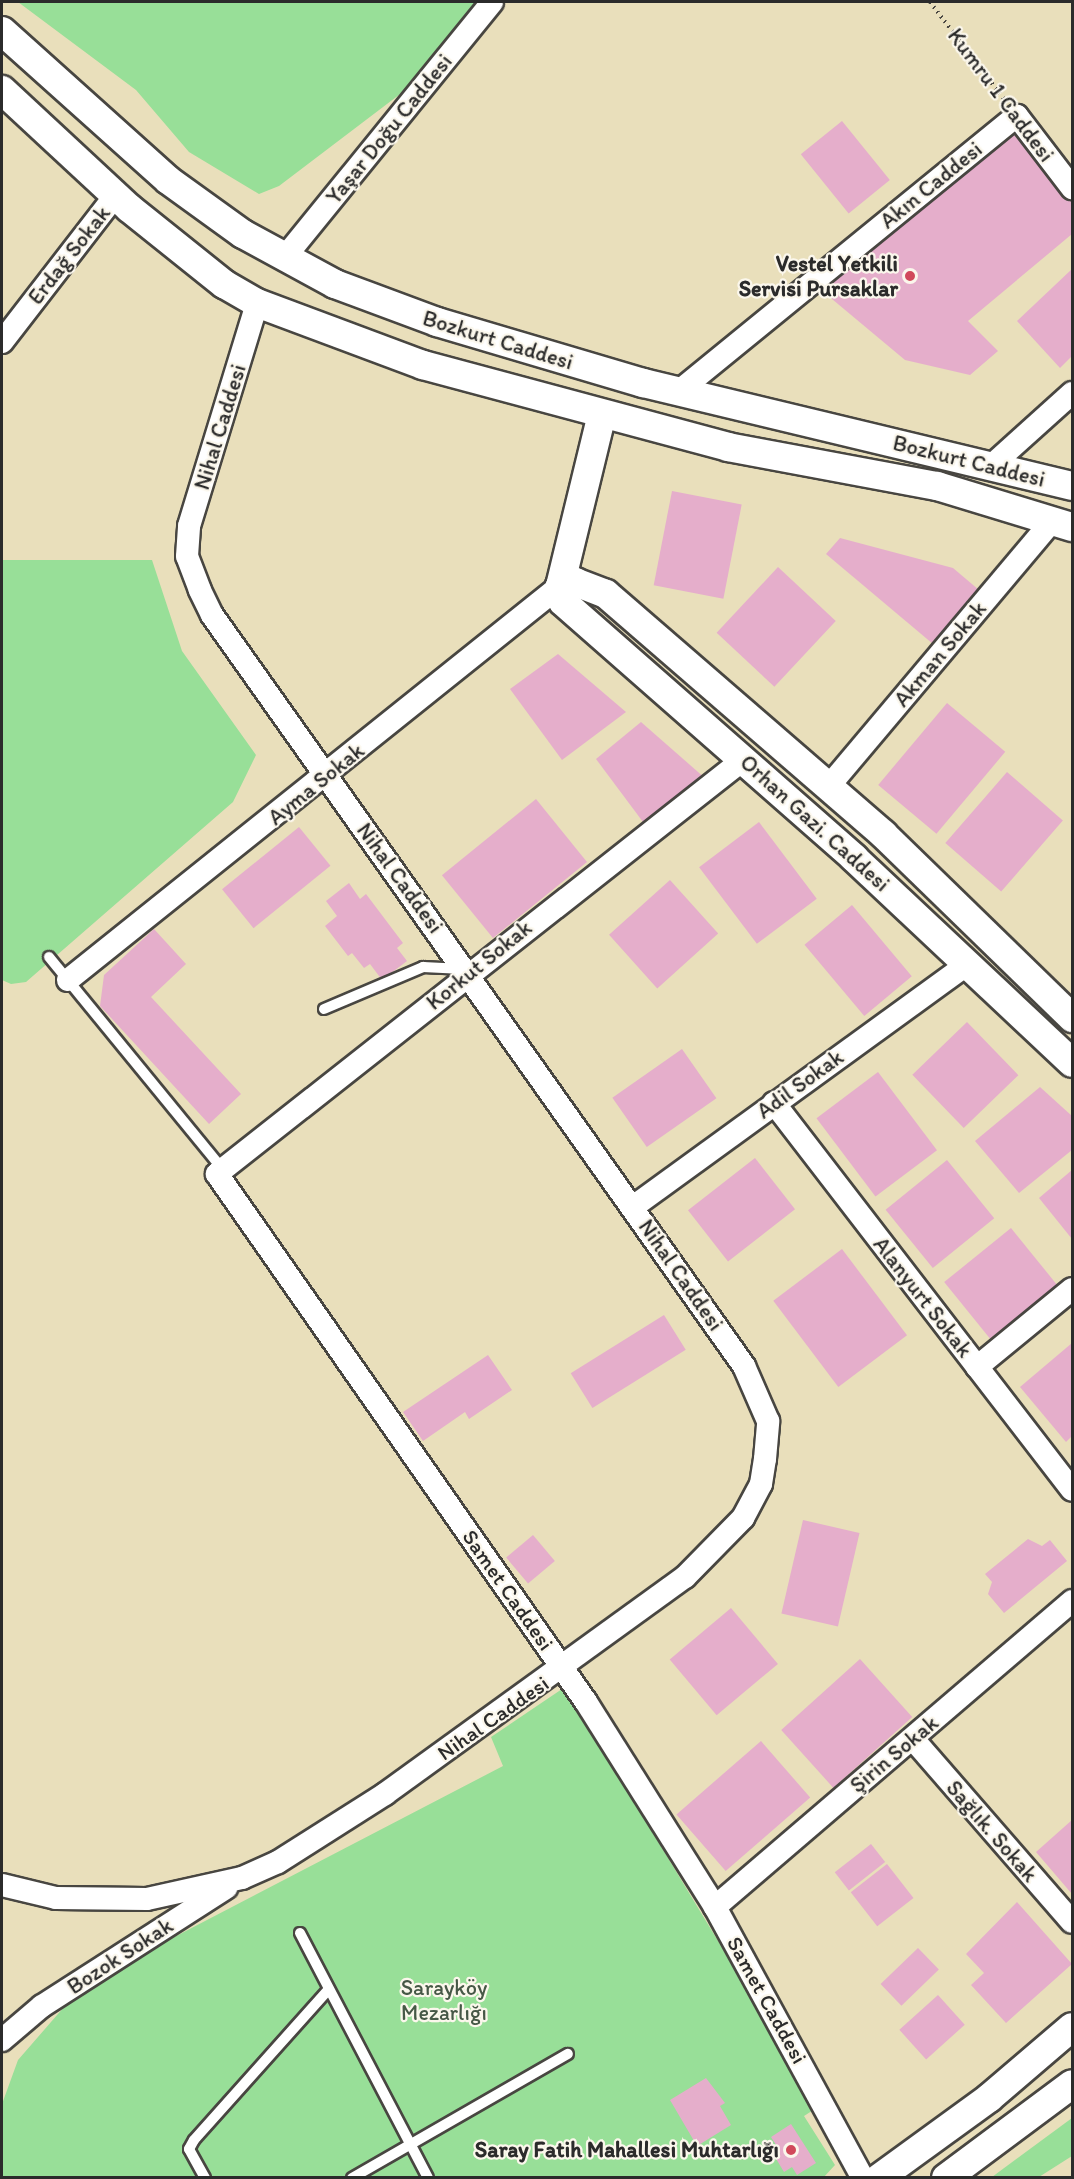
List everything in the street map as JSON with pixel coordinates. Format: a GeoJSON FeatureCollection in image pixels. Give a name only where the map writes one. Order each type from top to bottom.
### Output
{"type":"FeatureCollection","features":[{"type":"Feature","properties":{"kind":"street","name":"Yaşar Doğu Caddesi"},"geometry":{"type":"LineString","coordinates":[[285,257],[492,2]]}},
{"type":"Feature","properties":{"kind":"street","name":"Bozkurt Caddesi"},"geometry":{"type":"LineString","coordinates":[[2,31],[168,180],[285,257],[335,284],[437,322],[678,392],[1072,486]]}},
{"type":"Feature","properties":{"kind":"street","name":"Bozkurt Caddesi"},"geometry":{"type":"LineString","coordinates":[[2,90],[115,196],[224,284],[257,303],[423,366],[728,447],[937,486],[1062,524]]}},
{"type":"Feature","properties":{"kind":"street","name":"Kumru 1 Caddesi"},"geometry":{"type":"LineString","coordinates":[[1017,116],[1072,188]]}},
{"type":"Feature","properties":{"kind":"street","name":"Akın Caddesi"},"geometry":{"type":"LineString","coordinates":[[678,392],[1017,116]]}},
{"type":"Feature","properties":{"kind":"street","name":"Erdağ Sokak"},"geometry":{"type":"LineString","coordinates":[[2,342],[115,196]]}},
{"type":"Feature","properties":{"kind":"street","name":"Nihal Caddesi"},"geometry":{"type":"LineString","coordinates":[[2,1885],[56,1898],[147,1899],[242,1878],[385,1794],[563,1668],[729,1538],[761,1484],[768,1421],[762,1398],[633,1206],[212,615],[187,556],[189,526],[257,303]]}},
{"type":"Feature","properties":{"kind":"street"},"geometry":{"type":"LineString","coordinates":[[991,466],[1072,393]]}},
{"type":"Feature","properties":{"kind":"street"},"geometry":{"type":"LineString","coordinates":[[560,586],[602,414]]}},
{"type":"Feature","properties":{"kind":"street","name":"Akman Sokak"},"geometry":{"type":"LineString","coordinates":[[829,786],[1062,524]]}},
{"type":"Feature","properties":{"kind":"street","name":"Orhan Gazi. Caddesi"},"geometry":{"type":"LineString","coordinates":[[1072,1018],[829,786],[606,594],[575,582],[560,586],[563,602],[744,759],[1072,1063]]}},
{"type":"Feature","properties":{"kind":"street","name":"Ayma Sokak"},"geometry":{"type":"LineString","coordinates":[[68,980],[327,776],[560,586]]}},
{"type":"Feature","properties":{"kind":"street","name":"Korkut Sokak"},"geometry":{"type":"LineString","coordinates":[[216,1167],[744,759]]}},
{"type":"Feature","properties":{"kind":"street"},"geometry":{"type":"LineString","coordinates":[[967,964],[996,944]]}},
{"type":"Feature","properties":{"kind":"street","name":"Adil Sokak"},"geometry":{"type":"LineString","coordinates":[[633,1206],[967,964]]}},
{"type":"Feature","properties":{"kind":"street","name":"Alanyurt Sokak"},"geometry":{"type":"LineString","coordinates":[[774,1103],[1072,1490]]}},
{"type":"Feature","properties":{"kind":"street","name":"Samet Caddesi"},"geometry":{"type":"LineString","coordinates":[[216,1167],[563,1668],[715,1907],[863,2178]]}},
{"type":"Feature","properties":{"kind":"street"},"geometry":{"type":"LineString","coordinates":[[977,1367],[1072,1289]]}},
{"type":"Feature","properties":{"kind":"street","name":"Şirin Sokak"},"geometry":{"type":"LineString","coordinates":[[715,1907],[1072,1601]]}},
{"type":"Feature","properties":{"kind":"street","name":"Sağlık. Sokak"},"geometry":{"type":"LineString","coordinates":[[913,1739],[1072,1922]]}},
{"type":"Feature","properties":{"kind":"street","name":"Bozok Sokak"},"geometry":{"type":"LineString","coordinates":[[2,2040],[42,2006],[242,1878]]}},
{"type":"Feature","properties":{"kind":"street"},"geometry":{"type":"LineString","coordinates":[[879,2178],[989,2098],[1072,2027]]}},
{"type":"Feature","properties":{"kind":"street"},"geometry":{"type":"LineString","coordinates":[[946,2178],[1072,2084]]}},
{"type":"Feature","properties":{"kind":"lane"},"geometry":{"type":"LineString","coordinates":[[49,957],[216,1167]]}},
{"type":"Feature","properties":{"kind":"lane"},"geometry":{"type":"LineString","coordinates":[[324,1009],[423,967],[449,965],[467,972]]}},
{"type":"Feature","properties":{"kind":"lane"},"geometry":{"type":"LineString","coordinates":[[300,1933],[428,2178]]}},
{"type":"Feature","properties":{"kind":"lane"},"geometry":{"type":"LineString","coordinates":[[205,2178],[189,2149],[194,2140],[328,1990]]}},
{"type":"Feature","properties":{"kind":"lane"},"geometry":{"type":"LineString","coordinates":[[351,2178],[568,2054]]}},
{"type":"Feature","properties":{"kind":"lane"},"geometry":{"type":"LineString","coordinates":[[815,2114],[854,2178]]}},
{"type":"Feature","properties":{"kind":"path","name":"Kumru 1 Caddesi"},"geometry":{"type":"LineString","coordinates":[[930,2],[1017,116]]}},
{"type":"Feature","properties":{"kind":"green space"},"geometry":{"type":"Polygon","coordinates":[[[18,2],[504,2],[412,85],[279,186],[259,194],[189,152],[136,90],[18,2]]]}},
{"type":"Feature","properties":{"kind":"green space"},"geometry":{"type":"Polygon","coordinates":[[[2,560],[152,560],[182,651],[256,755],[233,802],[26,982],[11,984],[2,980],[2,560]]]}},
{"type":"Feature","properties":{"kind":"green space","name":"Sarayköy Mezarlığı"},"geometry":{"type":"Polygon","coordinates":[[[565,1687],[818,2107],[804,2116],[835,2165],[823,2178],[2,2177],[2,2104],[18,2060],[84,1984],[503,1766],[491,1737],[565,1687]]]}},
{"type":"Feature","properties":{"kind":"green space"},"geometry":{"type":"Polygon","coordinates":[[[1072,2118],[1072,2156],[1039,2177],[992,2177],[1072,2118]]]}},
{"type":"Feature","properties":{"kind":"building"},"geometry":{"type":"Polygon","coordinates":[[[842,121],[890,180],[849,213],[801,154],[842,121]]]}},
{"type":"Feature","properties":{"kind":"building"},"geometry":{"type":"Polygon","coordinates":[[[1014,126],[1072,203],[1072,234],[968,321],[998,351],[970,375],[905,360],[820,289],[1014,126]]]}},
{"type":"Feature","properties":{"kind":"building"},"geometry":{"type":"Polygon","coordinates":[[[1072,269],[1072,356],[1060,368],[1017,321],[1072,269]]]}},
{"type":"Feature","properties":{"kind":"building"},"geometry":{"type":"Polygon","coordinates":[[[672,491],[742,505],[723,599],[654,585],[672,491]]]}},
{"type":"Feature","properties":{"kind":"building"},"geometry":{"type":"Polygon","coordinates":[[[840,538],[953,568],[979,590],[933,644],[826,554],[840,538]]]}},
{"type":"Feature","properties":{"kind":"building"},"geometry":{"type":"Polygon","coordinates":[[[778,567],[836,621],[774,687],[717,633],[778,567]]]}},
{"type":"Feature","properties":{"kind":"building"},"geometry":{"type":"Polygon","coordinates":[[[558,654],[626,712],[562,760],[510,689],[558,654]]]}},
{"type":"Feature","properties":{"kind":"building"},"geometry":{"type":"Polygon","coordinates":[[[947,703],[1005,752],[936,834],[878,785],[947,703]]]}},
{"type":"Feature","properties":{"kind":"building"},"geometry":{"type":"Polygon","coordinates":[[[641,722],[706,779],[646,826],[596,759],[641,722]]]}},
{"type":"Feature","properties":{"kind":"building"},"geometry":{"type":"Polygon","coordinates":[[[1007,772],[1063,821],[1001,891],[945,843],[1007,772]]]}},
{"type":"Feature","properties":{"kind":"building"},"geometry":{"type":"Polygon","coordinates":[[[536,799],[587,862],[493,938],[442,875],[536,799]]]}},
{"type":"Feature","properties":{"kind":"building"},"geometry":{"type":"Polygon","coordinates":[[[759,822],[817,899],[757,944],[699,867],[759,822]]]}},
{"type":"Feature","properties":{"kind":"building"},"geometry":{"type":"Polygon","coordinates":[[[299,827],[330,866],[254,928],[222,889],[299,827]]]}},
{"type":"Feature","properties":{"kind":"building"},"geometry":{"type":"Polygon","coordinates":[[[670,880],[718,934],[657,988],[609,935],[670,880]]]}},
{"type":"Feature","properties":{"kind":"building"},"geometry":{"type":"Polygon","coordinates":[[[349,883],[360,899],[366,894],[403,943],[397,948],[407,961],[382,980],[370,964],[364,968],[352,953],[348,956],[325,926],[337,916],[326,901],[349,883]]]}},
{"type":"Feature","properties":{"kind":"building"},"geometry":{"type":"Polygon","coordinates":[[[852,905],[912,976],[864,1016],[805,945],[852,905]]]}},
{"type":"Feature","properties":{"kind":"building"},"geometry":{"type":"Polygon","coordinates":[[[154,929],[186,964],[151,997],[241,1094],[209,1124],[100,1006],[104,975],[154,929]]]}},
{"type":"Feature","properties":{"kind":"building"},"geometry":{"type":"Polygon","coordinates":[[[967,1022],[1018,1075],[964,1128],[912,1075],[967,1022]]]}},
{"type":"Feature","properties":{"kind":"building"},"geometry":{"type":"Polygon","coordinates":[[[682,1049],[716,1098],[647,1147],[612,1098],[682,1049]]]}},
{"type":"Feature","properties":{"kind":"building"},"geometry":{"type":"Polygon","coordinates":[[[878,1072],[937,1150],[875,1197],[817,1118],[878,1072]]]}},
{"type":"Feature","properties":{"kind":"building"},"geometry":{"type":"Polygon","coordinates":[[[1040,1087],[1072,1116],[1072,1150],[1019,1193],[975,1141],[1040,1087]]]}},
{"type":"Feature","properties":{"kind":"building"},"geometry":{"type":"Polygon","coordinates":[[[755,1158],[795,1209],[728,1262],[688,1210],[755,1158]]]}},
{"type":"Feature","properties":{"kind":"building"},"geometry":{"type":"Polygon","coordinates":[[[947,1160],[994,1218],[933,1268],[886,1210],[947,1160]]]}},
{"type":"Feature","properties":{"kind":"building"},"geometry":{"type":"Polygon","coordinates":[[[1072,1170],[1072,1239],[1039,1198],[1072,1170]]]}},
{"type":"Feature","properties":{"kind":"building"},"geometry":{"type":"Polygon","coordinates":[[[1011,1228],[1057,1285],[990,1339],[944,1282],[1011,1228]]]}},
{"type":"Feature","properties":{"kind":"building"},"geometry":{"type":"Polygon","coordinates":[[[842,1249],[907,1335],[838,1387],[773,1301],[842,1249]]]}},
{"type":"Feature","properties":{"kind":"building"},"geometry":{"type":"Polygon","coordinates":[[[664,1315],[686,1350],[592,1408],[571,1373],[664,1315]]]}},
{"type":"Feature","properties":{"kind":"building"},"geometry":{"type":"Polygon","coordinates":[[[1072,1343],[1072,1436],[1066,1442],[1020,1387],[1072,1343]]]}},
{"type":"Feature","properties":{"kind":"building"},"geometry":{"type":"Polygon","coordinates":[[[488,1355],[512,1390],[469,1419],[465,1412],[423,1441],[403,1412],[488,1355]]]}},
{"type":"Feature","properties":{"kind":"building"},"geometry":{"type":"Polygon","coordinates":[[[803,1520],[860,1533],[838,1627],[781,1614],[803,1520]]]}},
{"type":"Feature","properties":{"kind":"building"},"geometry":{"type":"Polygon","coordinates":[[[533,1535],[555,1561],[528,1584],[506,1557],[533,1535]]]}},
{"type":"Feature","properties":{"kind":"building"},"geometry":{"type":"Polygon","coordinates":[[[1028,1539],[1042,1546],[1050,1540],[1067,1561],[1004,1613],[988,1594],[992,1582],[985,1574],[1028,1539]]]}},
{"type":"Feature","properties":{"kind":"building"},"geometry":{"type":"Polygon","coordinates":[[[731,1608],[778,1664],[717,1715],[670,1659],[731,1608]]]}},
{"type":"Feature","properties":{"kind":"building"},"geometry":{"type":"Polygon","coordinates":[[[860,1659],[912,1717],[833,1788],[781,1730],[860,1659]]]}},
{"type":"Feature","properties":{"kind":"building"},"geometry":{"type":"Polygon","coordinates":[[[761,1741],[810,1798],[726,1871],[676,1814],[761,1741]]]}},
{"type":"Feature","properties":{"kind":"building"},"geometry":{"type":"Polygon","coordinates":[[[1072,1820],[1072,1894],[1036,1852],[1072,1820]]]}},
{"type":"Feature","properties":{"kind":"building"},"geometry":{"type":"Polygon","coordinates":[[[871,1844],[885,1862],[849,1890],[835,1872],[871,1844]]]}},
{"type":"Feature","properties":{"kind":"building"},"geometry":{"type":"Polygon","coordinates":[[[887,1864],[913,1898],[877,1926],[851,1892],[887,1864]]]}},
{"type":"Feature","properties":{"kind":"building"},"geometry":{"type":"Polygon","coordinates":[[[1017,1902],[1072,1964],[1006,2023],[971,1985],[984,1973],[966,1954],[1017,1902]]]}},
{"type":"Feature","properties":{"kind":"building"},"geometry":{"type":"Polygon","coordinates":[[[918,1948],[939,1970],[901,2006],[881,1984],[918,1948]]]}},
{"type":"Feature","properties":{"kind":"building"},"geometry":{"type":"Polygon","coordinates":[[[938,1995],[965,2025],[926,2060],[899,2030],[938,1995]]]}},
{"type":"Feature","properties":{"kind":"building"},"geometry":{"type":"Polygon","coordinates":[[[706,2078],[725,2103],[720,2106],[731,2125],[697,2146],[670,2100],[706,2078]]]}},
{"type":"Feature","properties":{"kind":"building","name":"Saray Fatih Mahallesi Muhtarlığı"},"geometry":{"type":"Polygon","coordinates":[[[791,2124],[816,2163],[797,2175],[792,2167],[784,2172],[772,2152],[778,2148],[771,2137],[791,2124]]]}},
{"type":"Feature","properties":{"kind":"place","name":"Vestel Yetkili Servisi Pursaklar"},"geometry":{"type":"Point","coordinates":[910,276]}},
{"type":"Feature","properties":{"kind":"place","name":"Saray Fatih Mahallesi Muhtarlığı"},"geometry":{"type":"Point","coordinates":[791,2150]}}]}
